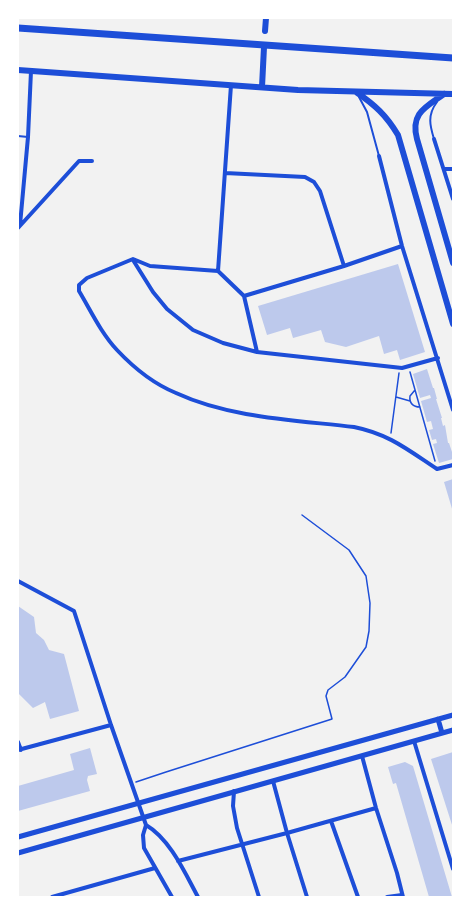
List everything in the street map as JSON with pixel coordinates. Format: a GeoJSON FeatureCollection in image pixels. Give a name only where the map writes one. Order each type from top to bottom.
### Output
{"type":"FeatureCollection","features":[{"type":"Feature","properties":{"kind":"highway"},"geometry":{"type":"LineString","coordinates":[[18,28],[453,58]]}},
{"type":"Feature","properties":{"kind":"main road"},"geometry":{"type":"LineString","coordinates":[[265,31],[266,18]]}},
{"type":"Feature","properties":{"kind":"main road"},"geometry":{"type":"LineString","coordinates":[[262,87],[264,47]]}},
{"type":"Feature","properties":{"kind":"main road"},"geometry":{"type":"LineString","coordinates":[[18,70],[262,87],[356,92],[453,94]]}},
{"type":"Feature","properties":{"kind":"main road"},"geometry":{"type":"LineString","coordinates":[[356,92],[375,105],[382,112],[398,135],[453,324]]}},
{"type":"Feature","properties":{"kind":"main road"},"geometry":{"type":"LineString","coordinates":[[444,94],[423,109],[419,114],[415,126],[417,139],[453,263]]}},
{"type":"Feature","properties":{"kind":"street"},"geometry":{"type":"LineString","coordinates":[[19,227],[28,137],[31,71]]}},
{"type":"Feature","properties":{"kind":"street"},"geometry":{"type":"LineString","coordinates":[[218,271],[231,85]]}},
{"type":"Feature","properties":{"kind":"street"},"geometry":{"type":"LineString","coordinates":[[434,140],[453,199]]}},
{"type":"Feature","properties":{"kind":"street"},"geometry":{"type":"LineString","coordinates":[[379,156],[402,246],[453,410]]}},
{"type":"Feature","properties":{"kind":"street"},"geometry":{"type":"LineString","coordinates":[[19,227],[79,161],[92,161]]}},
{"type":"Feature","properties":{"kind":"street"},"geometry":{"type":"LineString","coordinates":[[444,169],[453,169]]}},
{"type":"Feature","properties":{"kind":"street"},"geometry":{"type":"LineString","coordinates":[[226,173],[305,177],[314,182],[320,191],[344,266]]}},
{"type":"Feature","properties":{"kind":"street"},"geometry":{"type":"LineString","coordinates":[[244,296],[344,266],[402,246]]}},
{"type":"Feature","properties":{"kind":"street"},"geometry":{"type":"LineString","coordinates":[[133,259],[160,302],[187,326],[206,337],[223,343],[257,352],[400,368],[438,358]]}},
{"type":"Feature","properties":{"kind":"street"},"geometry":{"type":"LineString","coordinates":[[257,352],[244,296],[218,271],[150,266],[133,259],[87,278],[79,286],[79,291],[105,334],[117,349],[142,372],[174,393],[211,406],[246,414],[371,430],[391,439],[438,469],[453,465]]}},
{"type":"Feature","properties":{"kind":"street"},"geometry":{"type":"LineString","coordinates":[[18,580],[74,611],[111,725],[146,825],[154,830],[163,839],[178,861],[198,897]]}},
{"type":"Feature","properties":{"kind":"street"},"geometry":{"type":"LineString","coordinates":[[18,837],[453,715]]}},
{"type":"Feature","properties":{"kind":"street"},"geometry":{"type":"LineString","coordinates":[[438,719],[442,733]]}},
{"type":"Feature","properties":{"kind":"street"},"geometry":{"type":"LineString","coordinates":[[18,742],[19,750],[111,725]]}},
{"type":"Feature","properties":{"kind":"street"},"geometry":{"type":"LineString","coordinates":[[18,853],[453,730]]}},
{"type":"Feature","properties":{"kind":"street"},"geometry":{"type":"LineString","coordinates":[[414,741],[453,869]]}},
{"type":"Feature","properties":{"kind":"street"},"geometry":{"type":"LineString","coordinates":[[362,756],[403,896],[387,897]]}},
{"type":"Feature","properties":{"kind":"street"},"geometry":{"type":"LineString","coordinates":[[273,781],[307,897]]}},
{"type":"Feature","properties":{"kind":"street"},"geometry":{"type":"LineString","coordinates":[[234,792],[233,806],[237,828],[259,897]]}},
{"type":"Feature","properties":{"kind":"street"},"geometry":{"type":"LineString","coordinates":[[178,861],[376,808]]}},
{"type":"Feature","properties":{"kind":"street"},"geometry":{"type":"LineString","coordinates":[[331,820],[358,897]]}},
{"type":"Feature","properties":{"kind":"street"},"geometry":{"type":"LineString","coordinates":[[146,825],[143,835],[144,848],[172,897]]}},
{"type":"Feature","properties":{"kind":"street"},"geometry":{"type":"LineString","coordinates":[[52,897],[155,868]]}},
{"type":"Feature","properties":{"kind":"lane"},"geometry":{"type":"LineString","coordinates":[[356,92],[367,112],[379,156]]}},
{"type":"Feature","properties":{"kind":"lane"},"geometry":{"type":"LineString","coordinates":[[434,140],[430,124],[431,112],[444,94]]}},
{"type":"Feature","properties":{"kind":"lane"},"geometry":{"type":"LineString","coordinates":[[18,136],[28,137]]}},
{"type":"Feature","properties":{"kind":"path"},"geometry":{"type":"LineString","coordinates":[[408,366],[438,469]]}},
{"type":"Feature","properties":{"kind":"path"},"geometry":{"type":"LineString","coordinates":[[391,439],[400,368]]}},
{"type":"Feature","properties":{"kind":"path"},"geometry":{"type":"LineString","coordinates":[[410,401],[410,396],[415,390]]}},
{"type":"Feature","properties":{"kind":"path"},"geometry":{"type":"LineString","coordinates":[[396,397],[410,401],[413,405],[420,407]]}},
{"type":"Feature","properties":{"kind":"path"},"geometry":{"type":"LineString","coordinates":[[132,784],[332,719],[326,696],[328,690],[345,677],[366,647],[370,603],[366,576],[349,550],[302,515]]}},
{"type":"Feature","properties":{"kind":"building"},"geometry":{"type":"Polygon","coordinates":[[[398,264],[425,352],[400,360],[397,350],[384,354],[379,336],[346,347],[325,342],[321,330],[293,338],[290,328],[267,335],[258,306],[398,264]]]}},
{"type":"Feature","properties":{"kind":"building"},"geometry":{"type":"Polygon","coordinates":[[[427,369],[434,388],[443,426],[445,425],[448,443],[453,455],[453,459],[439,463],[433,444],[437,443],[436,439],[432,440],[429,430],[433,429],[431,421],[427,422],[421,401],[431,398],[430,395],[420,398],[413,374],[427,369]]]}},
{"type":"Feature","properties":{"kind":"building"},"geometry":{"type":"Polygon","coordinates":[[[453,479],[453,512],[444,482],[453,479]]]}},
{"type":"Feature","properties":{"kind":"building"},"geometry":{"type":"Polygon","coordinates":[[[18,606],[34,617],[36,633],[44,640],[49,650],[64,654],[79,711],[50,719],[45,702],[33,708],[18,693],[18,606]]]}},
{"type":"Feature","properties":{"kind":"building"},"geometry":{"type":"Polygon","coordinates":[[[90,748],[97,774],[88,776],[87,780],[90,791],[18,811],[18,786],[74,770],[70,754],[90,748]]]}},
{"type":"Feature","properties":{"kind":"building"},"geometry":{"type":"Polygon","coordinates":[[[453,752],[453,828],[431,759],[453,752]]]}},
{"type":"Feature","properties":{"kind":"building"},"geometry":{"type":"Polygon","coordinates":[[[405,762],[413,766],[452,897],[429,897],[396,783],[393,784],[388,767],[405,762]]]}}]}
